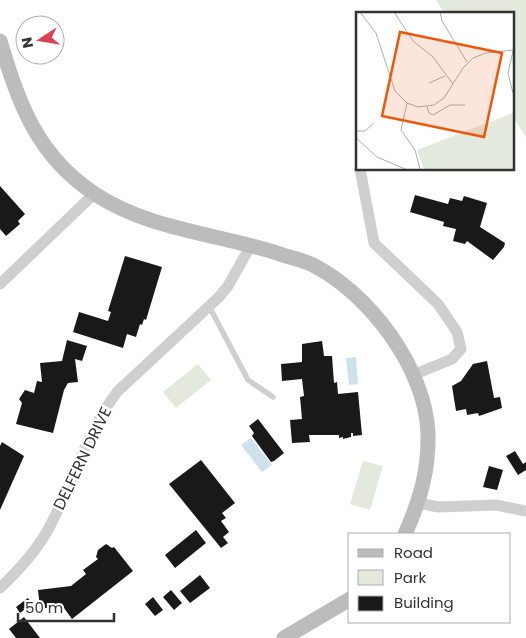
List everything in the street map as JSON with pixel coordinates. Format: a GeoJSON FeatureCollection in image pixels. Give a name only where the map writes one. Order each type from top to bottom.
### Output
{"type":"FeatureCollection","features":[{"type":"Feature","properties":{"kind":"main road"},"geometry":{"type":"LineString","coordinates":[[0,41],[16,96],[28,122],[45,147],[62,166],[94,194],[135,215],[251,245],[312,265],[342,285],[372,312],[390,334],[413,376],[428,432],[426,470],[419,503],[404,533]]}},
{"type":"Feature","properties":{"kind":"main road"},"geometry":{"type":"LineString","coordinates":[[284,638],[348,600]]}},
{"type":"Feature","properties":{"kind":"street"},"geometry":{"type":"LineString","coordinates":[[360,170],[374,243],[438,304],[457,332],[461,349],[452,359],[413,376]]}},
{"type":"Feature","properties":{"kind":"street"},"geometry":{"type":"LineString","coordinates":[[0,284],[94,194]]}},
{"type":"Feature","properties":{"kind":"street","name":"DELFERN DRIVE"},"geometry":{"type":"LineString","coordinates":[[0,588],[36,548],[49,528],[76,464],[108,404],[118,391],[228,286],[251,245]]}},
{"type":"Feature","properties":{"kind":"street"},"geometry":{"type":"LineString","coordinates":[[419,503],[438,507],[496,505],[526,511]]}},
{"type":"Feature","properties":{"kind":"lane"},"geometry":{"type":"LineString","coordinates":[[209,306],[248,380],[273,397]]}},
{"type":"Feature","properties":{"kind":"green space"},"geometry":{"type":"Polygon","coordinates":[[[436,0],[526,0],[526,137],[514,119],[514,12],[444,12],[436,0]]]}},
{"type":"Feature","properties":{"kind":"green space"},"geometry":{"type":"Polygon","coordinates":[[[198,364],[211,380],[176,408],[163,392],[198,364]]]}},
{"type":"Feature","properties":{"kind":"green space"},"geometry":{"type":"Polygon","coordinates":[[[363,461],[383,466],[370,510],[350,504],[363,461]]]}},
{"type":"Feature","properties":{"kind":"water"},"geometry":{"type":"Polygon","coordinates":[[[356,357],[358,384],[349,385],[346,358],[356,357]]]}},
{"type":"Feature","properties":{"kind":"water"},"geometry":{"type":"Polygon","coordinates":[[[251,438],[272,465],[262,472],[241,445],[251,438]]]}},
{"type":"Feature","properties":{"kind":"building"},"geometry":{"type":"Polygon","coordinates":[[[0,186],[25,214],[18,221],[20,224],[6,236],[0,229],[0,186]]]}},
{"type":"Feature","properties":{"kind":"building"},"geometry":{"type":"Polygon","coordinates":[[[415,195],[448,204],[450,198],[462,201],[464,196],[487,203],[480,227],[505,243],[504,247],[493,260],[467,241],[465,244],[453,241],[456,229],[443,226],[444,222],[410,212],[415,195]]]}},
{"type":"Feature","properties":{"kind":"building"},"geometry":{"type":"Polygon","coordinates":[[[125,256],[162,267],[146,320],[144,319],[142,325],[140,324],[136,337],[127,334],[123,348],[73,332],[79,312],[108,321],[111,312],[108,311],[125,256]]]}},
{"type":"Feature","properties":{"kind":"building"},"geometry":{"type":"Polygon","coordinates":[[[67,340],[87,346],[82,361],[75,359],[78,382],[68,383],[64,390],[53,433],[16,424],[22,403],[19,399],[25,390],[34,393],[37,381],[42,382],[40,363],[62,361],[67,340]]]}},
{"type":"Feature","properties":{"kind":"building"},"geometry":{"type":"Polygon","coordinates":[[[322,341],[324,356],[332,356],[334,383],[337,382],[338,394],[358,392],[362,435],[353,436],[353,433],[351,433],[351,437],[343,439],[343,437],[339,438],[339,435],[309,435],[310,442],[292,443],[290,420],[302,419],[300,397],[304,396],[302,379],[282,381],[281,364],[302,362],[302,344],[322,341]]]}},
{"type":"Feature","properties":{"kind":"building"},"geometry":{"type":"Polygon","coordinates":[[[487,361],[494,398],[500,397],[502,408],[479,416],[478,413],[467,415],[466,409],[456,411],[452,386],[461,381],[473,364],[487,361]]]}},
{"type":"Feature","properties":{"kind":"building"},"geometry":{"type":"Polygon","coordinates":[[[258,419],[284,453],[274,461],[271,462],[252,436],[254,433],[249,426],[258,419]]]}},
{"type":"Feature","properties":{"kind":"building"},"geometry":{"type":"Polygon","coordinates":[[[2,442],[24,456],[0,510],[0,446],[2,442]]]}},
{"type":"Feature","properties":{"kind":"building"},"geometry":{"type":"Polygon","coordinates":[[[515,451],[523,464],[526,462],[526,470],[518,475],[506,456],[515,451]]]}},
{"type":"Feature","properties":{"kind":"building"},"geometry":{"type":"Polygon","coordinates":[[[201,460],[235,503],[222,513],[226,518],[221,521],[229,532],[223,537],[228,543],[221,548],[169,484],[201,460]]]}},
{"type":"Feature","properties":{"kind":"building"},"geometry":{"type":"Polygon","coordinates":[[[489,466],[503,470],[497,490],[483,487],[489,466]]]}},
{"type":"Feature","properties":{"kind":"building"},"geometry":{"type":"Polygon","coordinates":[[[196,530],[206,543],[175,568],[165,555],[196,530]]]}},
{"type":"Feature","properties":{"kind":"building"},"geometry":{"type":"Polygon","coordinates":[[[106,544],[112,548],[114,547],[133,571],[72,619],[64,608],[40,608],[38,590],[71,586],[86,574],[83,570],[98,559],[96,557],[98,550],[106,544]]]}},
{"type":"Feature","properties":{"kind":"building"},"geometry":{"type":"Polygon","coordinates":[[[200,575],[210,588],[190,603],[180,591],[200,575]]]}},
{"type":"Feature","properties":{"kind":"building"},"geometry":{"type":"Polygon","coordinates":[[[171,590],[182,603],[174,610],[163,597],[171,590]]]}},
{"type":"Feature","properties":{"kind":"building"},"geometry":{"type":"Polygon","coordinates":[[[153,597],[163,610],[155,616],[145,604],[153,597]]]}},
{"type":"Feature","properties":{"kind":"building"},"geometry":{"type":"Polygon","coordinates":[[[28,598],[32,604],[20,613],[16,607],[28,598]]]}},
{"type":"Feature","properties":{"kind":"building"},"geometry":{"type":"Polygon","coordinates":[[[24,617],[40,638],[16,638],[9,629],[24,617]]]}}]}
